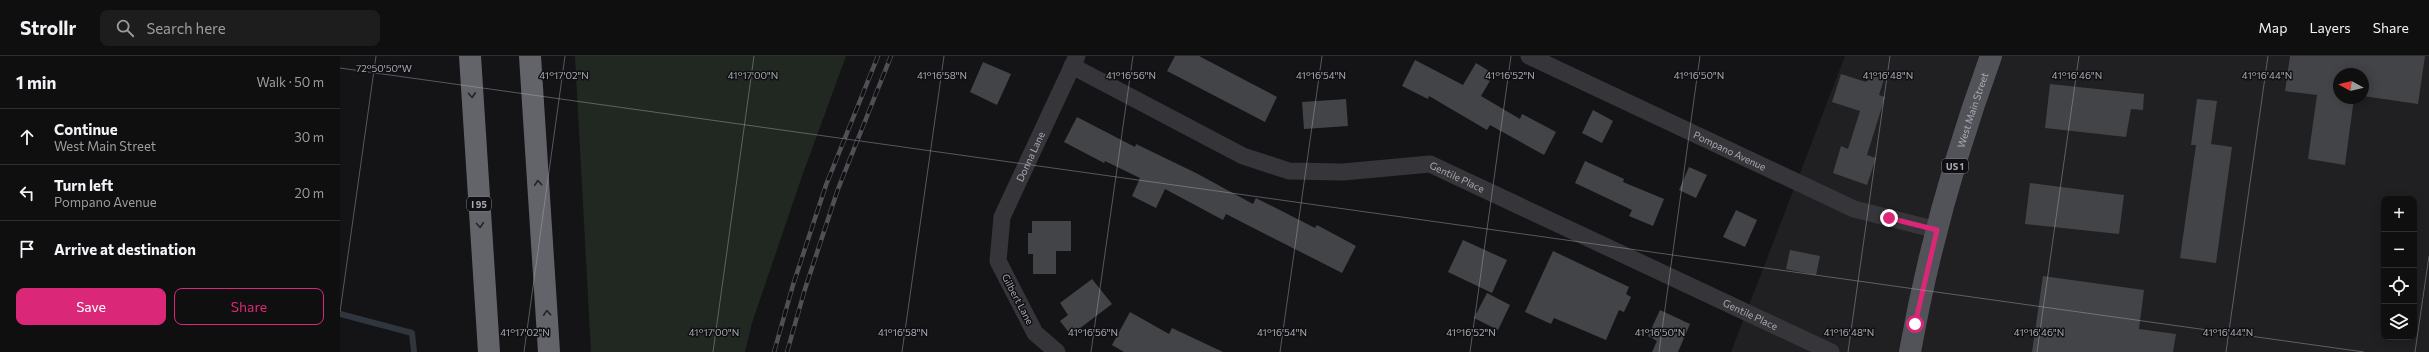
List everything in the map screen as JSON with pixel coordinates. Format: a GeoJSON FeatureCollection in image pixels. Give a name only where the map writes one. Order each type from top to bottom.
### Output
{"type":"FeatureCollection","features":[{"type":"Feature","properties":{"kind":"highway","name":"I 95"},"geometry":{"type":"LineString","coordinates":[[470,56],[489,352]]}},
{"type":"Feature","properties":{"kind":"highway"},"geometry":{"type":"LineString","coordinates":[[530,56],[549,352]]}},
{"type":"Feature","properties":{"kind":"main road","name":"West Main Street"},"geometry":{"type":"LineString","coordinates":[[1910,352],[1937,230],[1971,112],[1991,56]]}},
{"type":"Feature","properties":{"kind":"street","name":"Pompano Avenue"},"geometry":{"type":"LineString","coordinates":[[1528,56],[1854,209],[1937,230]]}},
{"type":"Feature","properties":{"kind":"street","name":"Donna Lane"},"geometry":{"type":"LineString","coordinates":[[998,261],[1002,217],[1075,61]]}},
{"type":"Feature","properties":{"kind":"street","name":"Gentile Place"},"geometry":{"type":"LineString","coordinates":[[1075,61],[1243,156],[1289,171],[1343,172],[1430,164],[1831,352]]}},
{"type":"Feature","properties":{"kind":"street","name":"Gilbert Lane"},"geometry":{"type":"LineString","coordinates":[[998,261],[1035,333],[1058,352]]}},
{"type":"Feature","properties":{"kind":"shaded area"},"geometry":{"type":"Polygon","coordinates":[[[575,56],[846,56],[801,179],[752,323],[745,352],[591,352],[575,56]]]}},
{"type":"Feature","properties":{"kind":"shaded area"},"geometry":{"type":"Polygon","coordinates":[[[1845,56],[2429,56],[2429,352],[1731,352],[1845,56]]]}},
{"type":"Feature","properties":{"kind":"building"},"geometry":{"type":"Polygon","coordinates":[[[1175,56],[1199,56],[1277,97],[1265,122],[1167,71],[1175,56]]]}},
{"type":"Feature","properties":{"kind":"building"},"geometry":{"type":"Polygon","coordinates":[[[2290,56],[2425,56],[2418,104],[2369,97],[2369,68],[2333,68],[2333,104],[2353,104],[2345,165],[2308,159],[2317,95],[2285,91],[2290,56]]]}},
{"type":"Feature","properties":{"kind":"building"},"geometry":{"type":"Polygon","coordinates":[[[1415,60],[1463,85],[1476,63],[1494,74],[1481,96],[1520,119],[1522,114],[1556,132],[1544,155],[1490,125],[1487,130],[1429,96],[1428,99],[1402,86],[1415,60]]]}},
{"type":"Feature","properties":{"kind":"building"},"geometry":{"type":"Polygon","coordinates":[[[983,62],[1011,74],[997,105],[970,92],[983,62]]]}},
{"type":"Feature","properties":{"kind":"building"},"geometry":{"type":"Polygon","coordinates":[[[1841,74],[1866,82],[1869,74],[1884,79],[1879,95],[1885,97],[1867,155],[1876,158],[1867,185],[1833,173],[1841,146],[1848,149],[1860,111],[1832,102],[1841,74]]]}},
{"type":"Feature","properties":{"kind":"building"},"geometry":{"type":"Polygon","coordinates":[[[2050,84],[2144,94],[2143,110],[2131,109],[2126,137],[2045,128],[2050,84]]]}},
{"type":"Feature","properties":{"kind":"building"},"geometry":{"type":"Polygon","coordinates":[[[1346,99],[1348,126],[1304,129],[1302,102],[1346,99]]]}},
{"type":"Feature","properties":{"kind":"building"},"geometry":{"type":"Polygon","coordinates":[[[2197,99],[2217,101],[2211,144],[2232,147],[2216,263],[2180,258],[2196,145],[2191,145],[2197,99]]]}},
{"type":"Feature","properties":{"kind":"building"},"geometry":{"type":"Polygon","coordinates":[[[1593,110],[1613,121],[1602,143],[1582,133],[1593,110]]]}},
{"type":"Feature","properties":{"kind":"building"},"geometry":{"type":"Polygon","coordinates":[[[1077,117],[1135,147],[1136,144],[1196,173],[1253,204],[1256,198],[1315,228],[1317,225],[1356,246],[1342,273],[1226,214],[1223,220],[1165,189],[1156,208],[1132,196],[1140,178],[1105,161],[1104,163],[1064,142],[1077,117]]]}},
{"type":"Feature","properties":{"kind":"building"},"geometry":{"type":"Polygon","coordinates":[[[1585,161],[1624,179],[1623,182],[1664,199],[1653,226],[1629,216],[1632,210],[1575,183],[1585,161]]]}},
{"type":"Feature","properties":{"kind":"building"},"geometry":{"type":"Polygon","coordinates":[[[1689,167],[1707,175],[1696,198],[1679,190],[1689,167]]]}},
{"type":"Feature","properties":{"kind":"building"},"geometry":{"type":"Polygon","coordinates":[[[2030,183],[2124,195],[2119,234],[2025,224],[2030,183]]]}},
{"type":"Feature","properties":{"kind":"building"},"geometry":{"type":"Polygon","coordinates":[[[1736,210],[1757,220],[1745,247],[1723,237],[1736,210]]]}},
{"type":"Feature","properties":{"kind":"building"},"geometry":{"type":"Polygon","coordinates":[[[1032,221],[1071,221],[1071,251],[1056,251],[1056,274],[1033,274],[1033,254],[1028,254],[1028,233],[1032,233],[1032,221]]]}},
{"type":"Feature","properties":{"kind":"building"},"geometry":{"type":"Polygon","coordinates":[[[1463,240],[1507,260],[1492,293],[1448,272],[1463,240]]]}},
{"type":"Feature","properties":{"kind":"building"},"geometry":{"type":"Polygon","coordinates":[[[1790,250],[1820,256],[1816,275],[1786,269],[1790,250]]]}},
{"type":"Feature","properties":{"kind":"building"},"geometry":{"type":"Polygon","coordinates":[[[1553,251],[1629,287],[1626,294],[1631,297],[1624,312],[1619,310],[1606,340],[1554,318],[1551,324],[1525,312],[1553,251]]]}},
{"type":"Feature","properties":{"kind":"building"},"geometry":{"type":"Polygon","coordinates":[[[2043,276],[2144,290],[2139,329],[2176,334],[2173,352],[2032,352],[2043,276]]]}},
{"type":"Feature","properties":{"kind":"building"},"geometry":{"type":"Polygon","coordinates":[[[1092,279],[1112,304],[1071,335],[1060,321],[1068,315],[1060,303],[1092,279]]]}},
{"type":"Feature","properties":{"kind":"building"},"geometry":{"type":"Polygon","coordinates":[[[1487,293],[1510,305],[1498,330],[1474,318],[1487,293]]]}},
{"type":"Feature","properties":{"kind":"building"},"geometry":{"type":"Polygon","coordinates":[[[1660,310],[1690,324],[1678,352],[1652,352],[1657,341],[1648,336],[1660,310]]]}},
{"type":"Feature","properties":{"kind":"building"},"geometry":{"type":"Polygon","coordinates":[[[1130,312],[1169,334],[1172,328],[1223,352],[1124,352],[1112,345],[1130,312]]]}},
{"type":"Feature","properties":{"kind":"waterway"},"geometry":{"type":"LineString","coordinates":[[340,314],[412,333],[414,352]]}},
{"type":"Feature","properties":{"kind":"railway"},"geometry":{"type":"LineString","coordinates":[[774,352],[793,285],[826,185],[878,56]]}},
{"type":"Feature","properties":{"kind":"railway"},"geometry":{"type":"LineString","coordinates":[[787,352],[805,289],[838,189],[891,56]]}},
{"type":"Feature","properties":{"kind":"route"},"geometry":{"type":"LineString","coordinates":[[1889,218],[1937,230],[1915,324]]}}]}
